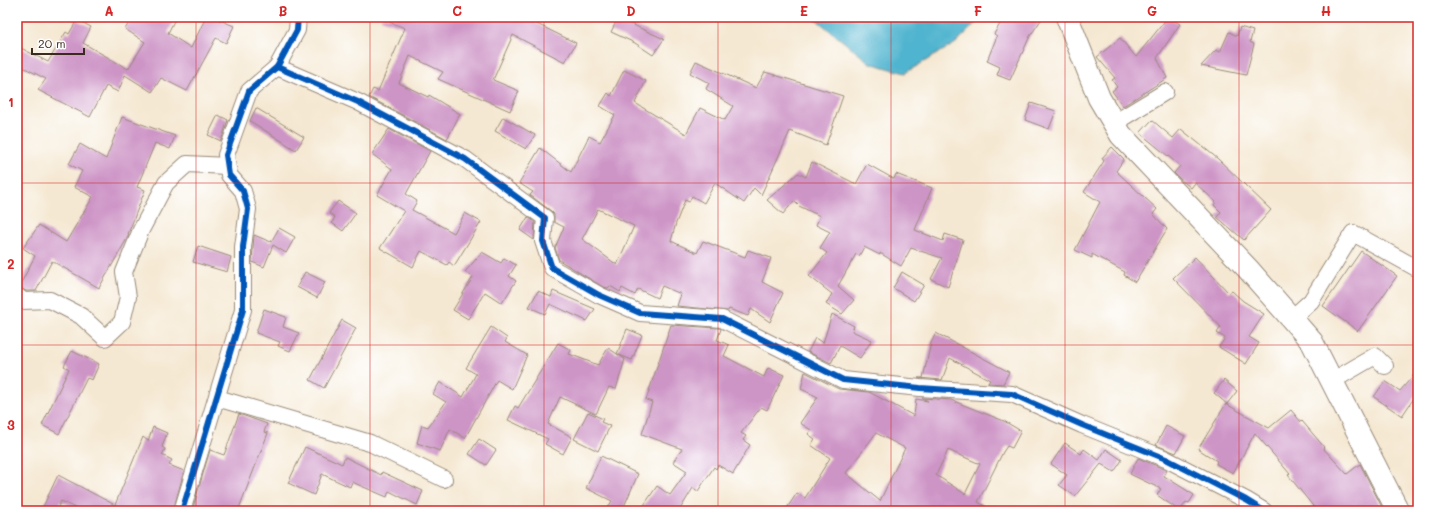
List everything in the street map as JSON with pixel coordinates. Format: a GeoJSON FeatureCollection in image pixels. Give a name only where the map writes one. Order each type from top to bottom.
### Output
{"type":"FeatureCollection","features":[{"type":"Feature","properties":{"kind":"main road"},"geometry":{"type":"LineString","coordinates":[[1067,17],[1098,98],[1121,135],[1248,269],[1312,342],[1398,511]]}},
{"type":"Feature","properties":{"kind":"street"},"geometry":{"type":"LineString","coordinates":[[182,511],[243,310],[243,248],[248,209],[243,191],[229,175],[226,155],[249,91],[277,67],[297,30],[298,17]]}},
{"type":"Feature","properties":{"kind":"street"},"geometry":{"type":"LineString","coordinates":[[277,67],[358,102],[465,159],[545,218],[543,241],[552,268],[599,295],[640,313],[722,320],[843,380],[920,388],[1012,394],[1082,425],[1166,458],[1264,511]]}},
{"type":"Feature","properties":{"kind":"street"},"geometry":{"type":"LineString","coordinates":[[1114,123],[1166,92]]}},
{"type":"Feature","properties":{"kind":"street"},"geometry":{"type":"LineString","coordinates":[[17,296],[23,302],[50,300],[81,316],[105,338],[122,322],[128,297],[124,272],[141,230],[166,183],[187,164],[228,166]]}},
{"type":"Feature","properties":{"kind":"street"},"geometry":{"type":"LineString","coordinates":[[1292,319],[1310,301],[1353,233],[1418,269]]}},
{"type":"Feature","properties":{"kind":"street"},"geometry":{"type":"LineString","coordinates":[[1332,381],[1374,356],[1384,366]]}},
{"type":"Feature","properties":{"kind":"street"},"geometry":{"type":"LineString","coordinates":[[217,398],[370,443],[444,479]]}},
{"type":"Feature","properties":{"kind":"water"},"geometry":{"type":"Polygon","coordinates":[[[813,17],[982,17],[956,43],[905,73],[870,63],[813,17]]]}},
{"type":"Feature","properties":{"kind":"building"},"geometry":{"type":"Polygon","coordinates":[[[133,17],[176,17],[168,33],[191,48],[206,17],[213,17],[234,26],[226,43],[216,38],[187,91],[161,78],[152,92],[125,75],[118,92],[106,86],[90,117],[38,90],[46,79],[17,64],[17,46],[48,62],[66,32],[69,34],[77,20],[91,27],[83,43],[128,69],[145,42],[125,29],[133,17]]]}},
{"type":"Feature","properties":{"kind":"building"},"geometry":{"type":"Polygon","coordinates":[[[381,17],[528,17],[536,21],[535,23],[576,43],[565,62],[513,35],[493,80],[519,91],[510,111],[438,79],[443,72],[410,56],[399,83],[428,97],[429,95],[460,114],[447,139],[369,97],[373,89],[378,91],[405,28],[381,19],[381,17]]]}},
{"type":"Feature","properties":{"kind":"building"},"geometry":{"type":"Polygon","coordinates":[[[1004,17],[1043,17],[1030,36],[1010,80],[997,75],[1000,67],[987,61],[997,36],[994,34],[1004,17]]]}},
{"type":"Feature","properties":{"kind":"building"},"geometry":{"type":"Polygon","coordinates":[[[1168,17],[1180,24],[1157,58],[1167,78],[1123,106],[1112,91],[1117,87],[1112,80],[1115,78],[1097,57],[1120,38],[1136,57],[1168,17]]]}},
{"type":"Feature","properties":{"kind":"building"},"geometry":{"type":"Polygon","coordinates":[[[618,18],[664,39],[653,55],[635,43],[611,32],[618,18]]]}},
{"type":"Feature","properties":{"kind":"building"},"geometry":{"type":"Polygon","coordinates":[[[1240,27],[1253,31],[1250,42],[1254,44],[1246,75],[1201,66],[1216,50],[1220,52],[1229,32],[1237,36],[1240,27]]]}},
{"type":"Feature","properties":{"kind":"building"},"geometry":{"type":"Polygon","coordinates":[[[696,61],[756,88],[765,72],[843,96],[826,145],[790,131],[761,195],[754,188],[744,203],[715,183],[704,203],[692,196],[689,202],[685,200],[676,223],[671,241],[697,253],[703,241],[745,257],[748,250],[771,258],[762,282],[783,293],[770,322],[751,309],[748,316],[729,309],[728,311],[677,306],[681,294],[662,286],[657,298],[638,289],[635,295],[622,288],[620,292],[610,286],[608,288],[603,287],[559,260],[555,248],[564,227],[554,222],[554,214],[530,195],[533,192],[519,183],[540,148],[571,172],[589,136],[600,142],[615,115],[600,106],[608,93],[611,96],[624,70],[646,81],[635,103],[686,134],[700,108],[725,120],[733,106],[706,89],[709,83],[690,73],[696,61]],[[598,209],[582,239],[617,265],[634,226],[598,209]]]}},
{"type":"Feature","properties":{"kind":"building"},"geometry":{"type":"Polygon","coordinates":[[[1031,103],[1056,111],[1049,129],[1025,120],[1031,103]]]}},
{"type":"Feature","properties":{"kind":"building"},"geometry":{"type":"Polygon","coordinates":[[[256,108],[304,137],[296,150],[250,121],[256,108]]]}},
{"type":"Feature","properties":{"kind":"building"},"geometry":{"type":"Polygon","coordinates":[[[218,115],[228,120],[221,141],[208,135],[218,115]]]}},
{"type":"Feature","properties":{"kind":"building"},"geometry":{"type":"Polygon","coordinates":[[[122,117],[175,136],[170,149],[155,143],[137,187],[145,190],[128,234],[129,235],[99,288],[52,261],[36,291],[26,291],[19,287],[35,256],[23,248],[39,225],[66,242],[93,197],[74,187],[82,171],[69,164],[80,144],[106,159],[122,117]]]}},
{"type":"Feature","properties":{"kind":"building"},"geometry":{"type":"Polygon","coordinates":[[[503,117],[535,135],[526,149],[495,131],[503,117]]]}},
{"type":"Feature","properties":{"kind":"building"},"geometry":{"type":"Polygon","coordinates":[[[1152,120],[1173,138],[1181,129],[1218,159],[1271,210],[1244,240],[1217,217],[1221,212],[1214,205],[1216,202],[1195,183],[1191,188],[1179,178],[1174,173],[1180,166],[1140,133],[1152,120]]]}},
{"type":"Feature","properties":{"kind":"building"},"geometry":{"type":"Polygon","coordinates":[[[389,129],[430,151],[406,194],[417,201],[412,210],[454,233],[465,213],[481,222],[454,266],[449,262],[447,265],[421,251],[413,267],[380,248],[404,211],[377,195],[392,169],[372,154],[389,129]]]}},
{"type":"Feature","properties":{"kind":"building"},"geometry":{"type":"Polygon","coordinates":[[[1112,147],[1124,159],[1116,171],[1157,209],[1153,214],[1167,229],[1135,282],[1124,275],[1125,272],[1092,254],[1092,258],[1075,250],[1100,202],[1084,192],[1104,161],[1102,158],[1112,147]]]}},
{"type":"Feature","properties":{"kind":"building"},"geometry":{"type":"Polygon","coordinates":[[[812,162],[856,184],[867,164],[894,179],[896,174],[932,188],[915,230],[943,241],[945,234],[963,240],[948,287],[931,279],[942,258],[911,248],[901,266],[880,253],[880,255],[864,247],[859,256],[856,254],[838,286],[854,300],[842,314],[826,304],[832,294],[809,276],[827,253],[820,248],[830,232],[816,225],[820,216],[799,206],[794,201],[783,214],[767,200],[798,173],[806,177],[812,162]]]}},
{"type":"Feature","properties":{"kind":"building"},"geometry":{"type":"Polygon","coordinates":[[[338,201],[356,213],[343,231],[332,223],[335,217],[329,213],[338,201]]]}},
{"type":"Feature","properties":{"kind":"building"},"geometry":{"type":"Polygon","coordinates":[[[528,217],[535,222],[534,240],[520,230],[528,217]]]}},
{"type":"Feature","properties":{"kind":"building"},"geometry":{"type":"Polygon","coordinates":[[[279,228],[295,237],[286,253],[273,245],[264,267],[252,262],[254,235],[271,242],[279,228]]]}},
{"type":"Feature","properties":{"kind":"building"},"geometry":{"type":"Polygon","coordinates":[[[198,246],[231,257],[227,272],[193,262],[198,246]]]}},
{"type":"Feature","properties":{"kind":"building"},"geometry":{"type":"Polygon","coordinates":[[[1361,251],[1397,276],[1358,331],[1323,306],[1361,251]]]}},
{"type":"Feature","properties":{"kind":"building"},"geometry":{"type":"Polygon","coordinates":[[[482,252],[501,263],[504,258],[516,265],[509,276],[516,281],[502,303],[485,292],[468,319],[453,310],[473,277],[465,272],[482,252]]]}},
{"type":"Feature","properties":{"kind":"building"},"geometry":{"type":"Polygon","coordinates":[[[1195,257],[1229,293],[1232,291],[1243,301],[1264,314],[1249,337],[1259,343],[1246,364],[1219,347],[1225,338],[1217,333],[1221,327],[1173,278],[1195,257]]]}},
{"type":"Feature","properties":{"kind":"building"},"geometry":{"type":"Polygon","coordinates":[[[305,272],[325,282],[317,298],[297,287],[305,272]]]}},
{"type":"Feature","properties":{"kind":"building"},"geometry":{"type":"Polygon","coordinates":[[[902,272],[924,285],[914,301],[893,288],[902,272]]]}},
{"type":"Feature","properties":{"kind":"building"},"geometry":{"type":"Polygon","coordinates":[[[538,291],[551,297],[553,291],[595,309],[587,321],[550,304],[545,314],[529,307],[538,291]]]}},
{"type":"Feature","properties":{"kind":"building"},"geometry":{"type":"Polygon","coordinates":[[[264,309],[286,317],[283,327],[299,333],[290,351],[278,346],[280,342],[256,333],[264,309]]]}},
{"type":"Feature","properties":{"kind":"building"},"geometry":{"type":"Polygon","coordinates":[[[832,314],[854,326],[852,331],[872,340],[860,358],[840,346],[831,363],[808,352],[815,338],[823,343],[832,314]]]}},
{"type":"Feature","properties":{"kind":"building"},"geometry":{"type":"Polygon","coordinates":[[[342,320],[356,328],[324,388],[310,380],[342,320]]]}},
{"type":"Feature","properties":{"kind":"building"},"geometry":{"type":"Polygon","coordinates":[[[671,325],[719,328],[721,329],[717,340],[729,345],[724,356],[764,377],[768,368],[784,375],[767,410],[761,407],[741,433],[746,436],[743,440],[750,445],[733,474],[718,465],[716,469],[714,467],[698,491],[693,488],[679,511],[640,511],[657,486],[670,495],[687,471],[673,462],[682,449],[642,434],[652,402],[646,400],[671,325]]]}},
{"type":"Feature","properties":{"kind":"building"},"geometry":{"type":"Polygon","coordinates":[[[491,327],[507,338],[505,342],[527,355],[512,389],[497,380],[465,438],[450,429],[440,451],[417,443],[422,425],[428,427],[446,402],[433,394],[440,382],[463,397],[476,374],[466,368],[491,327]]]}},
{"type":"Feature","properties":{"kind":"building"},"geometry":{"type":"Polygon","coordinates":[[[627,329],[642,335],[632,360],[617,354],[627,329]]]}},
{"type":"Feature","properties":{"kind":"building"},"geometry":{"type":"Polygon","coordinates":[[[936,333],[1009,372],[1003,384],[988,383],[990,380],[950,358],[942,380],[918,378],[923,378],[931,343],[936,333]]]}},
{"type":"Feature","properties":{"kind":"building"},"geometry":{"type":"Polygon","coordinates":[[[558,343],[571,350],[569,354],[598,365],[608,348],[625,359],[616,389],[609,387],[596,414],[560,397],[548,424],[572,437],[563,454],[545,444],[548,439],[508,420],[515,406],[518,408],[558,343]]]}},
{"type":"Feature","properties":{"kind":"building"},"geometry":{"type":"Polygon","coordinates":[[[72,351],[99,364],[92,380],[87,378],[59,434],[42,425],[69,369],[64,366],[72,351]]]}},
{"type":"Feature","properties":{"kind":"building"},"geometry":{"type":"Polygon","coordinates":[[[1418,370],[1418,392],[1402,416],[1374,397],[1385,381],[1400,391],[1418,370]]]}},
{"type":"Feature","properties":{"kind":"building"},"geometry":{"type":"Polygon","coordinates":[[[805,372],[839,389],[869,392],[914,416],[916,399],[928,401],[922,398],[951,400],[1004,421],[1021,431],[1012,448],[1007,446],[1003,452],[978,502],[993,511],[785,511],[797,493],[805,498],[830,458],[811,445],[815,439],[808,434],[811,430],[800,423],[818,397],[801,389],[805,372]],[[876,433],[846,473],[880,501],[905,448],[876,433]],[[948,450],[936,475],[965,494],[980,464],[948,450]]]}},
{"type":"Feature","properties":{"kind":"building"},"geometry":{"type":"Polygon","coordinates":[[[1224,380],[1237,391],[1227,404],[1214,393],[1224,380]]]}},
{"type":"Feature","properties":{"kind":"building"},"geometry":{"type":"Polygon","coordinates":[[[1226,404],[1269,428],[1291,410],[1347,474],[1360,464],[1384,511],[1317,511],[1288,475],[1290,474],[1255,433],[1233,473],[1216,464],[1217,461],[1198,449],[1226,404]]]}},
{"type":"Feature","properties":{"kind":"building"},"geometry":{"type":"Polygon","coordinates":[[[588,412],[603,419],[601,422],[610,426],[598,451],[574,439],[588,412]]]}},
{"type":"Feature","properties":{"kind":"building"},"geometry":{"type":"Polygon","coordinates":[[[239,414],[267,424],[264,432],[268,433],[238,511],[192,511],[210,450],[224,455],[239,414]]]}},
{"type":"Feature","properties":{"kind":"building"},"geometry":{"type":"Polygon","coordinates":[[[1166,426],[1185,436],[1176,453],[1156,445],[1166,426]]]}},
{"type":"Feature","properties":{"kind":"building"},"geometry":{"type":"Polygon","coordinates":[[[153,427],[167,433],[162,447],[165,449],[162,455],[172,460],[169,465],[184,471],[173,511],[81,511],[61,501],[56,511],[41,511],[58,475],[115,505],[143,437],[148,441],[153,427]]]}},
{"type":"Feature","properties":{"kind":"building"},"geometry":{"type":"Polygon","coordinates":[[[479,439],[496,450],[486,465],[469,454],[479,439]]]}},
{"type":"Feature","properties":{"kind":"building"},"geometry":{"type":"Polygon","coordinates":[[[1065,443],[1081,454],[1084,449],[1099,460],[1106,449],[1122,460],[1114,472],[1101,464],[1075,496],[1059,485],[1067,475],[1051,464],[1065,443]]]}},
{"type":"Feature","properties":{"kind":"building"},"geometry":{"type":"Polygon","coordinates":[[[305,447],[342,464],[345,457],[381,475],[382,472],[423,491],[417,505],[389,491],[387,497],[352,482],[350,487],[322,474],[314,495],[288,483],[305,447]]]}},
{"type":"Feature","properties":{"kind":"building"},"geometry":{"type":"Polygon","coordinates":[[[601,456],[638,474],[622,511],[606,511],[612,501],[586,488],[601,456]]]}},
{"type":"Feature","properties":{"kind":"building"},"geometry":{"type":"Polygon","coordinates":[[[1138,458],[1167,470],[1164,476],[1194,495],[1189,503],[1186,502],[1180,511],[1157,495],[1161,489],[1130,474],[1138,458]]]}},
{"type":"Feature","properties":{"kind":"cycle path"},"geometry":{"type":"LineString","coordinates":[[182,511],[243,310],[243,247],[248,209],[243,191],[229,175],[226,155],[249,91],[277,67],[297,30],[298,17]]}},
{"type":"Feature","properties":{"kind":"cycle path"},"geometry":{"type":"LineString","coordinates":[[277,67],[358,102],[465,159],[545,218],[543,241],[552,268],[599,295],[640,313],[722,319],[843,380],[920,388],[1012,394],[1082,425],[1166,459],[1246,500],[1264,511]]}}]}
